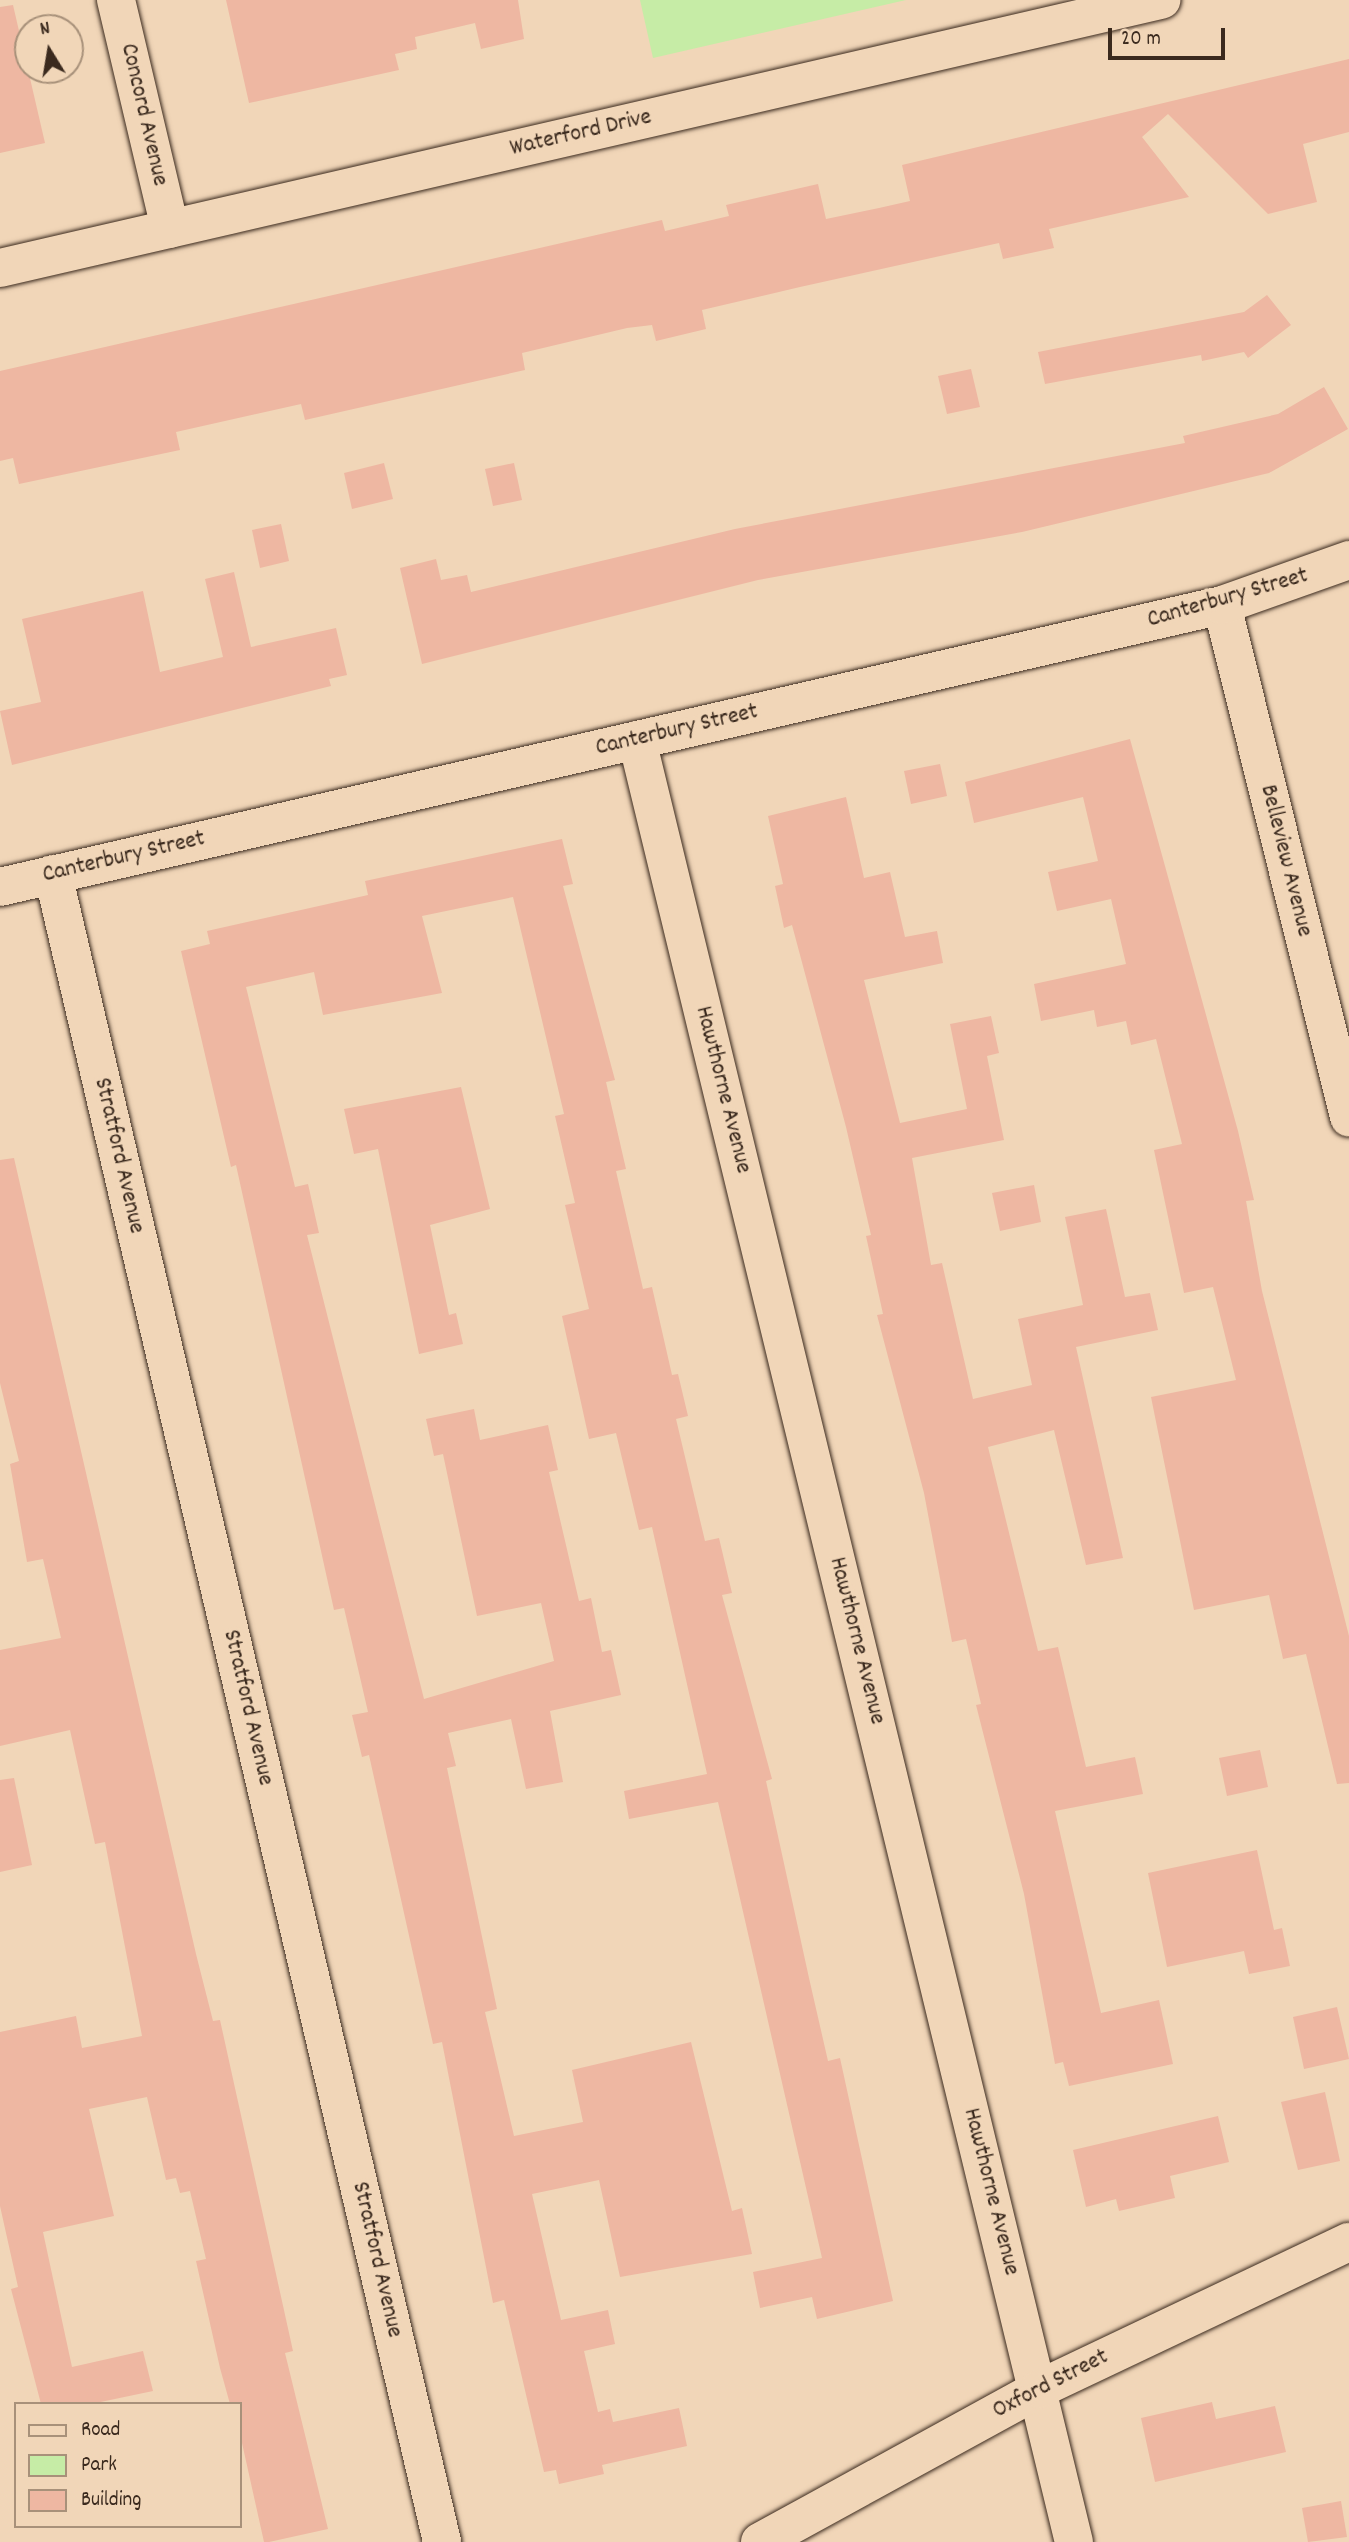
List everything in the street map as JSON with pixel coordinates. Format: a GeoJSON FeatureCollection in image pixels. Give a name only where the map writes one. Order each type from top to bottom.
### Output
{"type":"FeatureCollection","features":[{"type":"Feature","properties":{"kind":"street","name":"Concord Avenue"},"geometry":{"type":"LineString","coordinates":[[116,0],[170,229]]}},
{"type":"Feature","properties":{"kind":"street","name":"Waterford Drive"},"geometry":{"type":"LineString","coordinates":[[0,268],[1161,0]]}},
{"type":"Feature","properties":{"kind":"street","name":"Canterbury Street"},"geometry":{"type":"LineString","coordinates":[[0,887],[1222,605],[1349,560]]}},
{"type":"Feature","properties":{"kind":"street","name":"Belleview Avenue"},"geometry":{"type":"LineString","coordinates":[[1222,605],[1349,1117]]}},
{"type":"Feature","properties":{"kind":"street","name":"Hawthorne Avenue"},"geometry":{"type":"LineString","coordinates":[[637,740],[1074,2542]]}},
{"type":"Feature","properties":{"kind":"street","name":"Stratford Avenue"},"geometry":{"type":"LineString","coordinates":[[53,874],[442,2542]]}},
{"type":"Feature","properties":{"kind":"street","name":"Oxford Street"},"geometry":{"type":"LineString","coordinates":[[760,2542],[1039,2389],[1349,2242]]}},
{"type":"Feature","properties":{"kind":"green space"},"geometry":{"type":"Polygon","coordinates":[[[640,0],[906,0],[653,58],[640,0]]]}},
{"type":"Feature","properties":{"kind":"building"},"geometry":{"type":"Polygon","coordinates":[[[226,0],[518,0],[524,39],[481,49],[475,23],[415,37],[417,49],[395,54],[399,70],[249,103],[226,0]]]}},
{"type":"Feature","properties":{"kind":"building"},"geometry":{"type":"Polygon","coordinates":[[[13,5],[14,84],[31,84],[45,143],[0,153],[0,7],[13,5]]]}},
{"type":"Feature","properties":{"kind":"building"},"geometry":{"type":"Polygon","coordinates":[[[1349,59],[1349,132],[1303,144],[1317,202],[1268,214],[1168,114],[1142,137],[1189,197],[1049,229],[1054,248],[1003,259],[999,243],[800,287],[702,310],[706,329],[656,341],[652,325],[627,328],[522,353],[525,370],[305,420],[301,404],[176,432],[180,450],[19,484],[13,458],[0,461],[0,371],[662,220],[665,231],[729,216],[726,205],[818,184],[826,219],[910,201],[902,165],[1349,59]]]}},
{"type":"Feature","properties":{"kind":"building"},"geometry":{"type":"Polygon","coordinates":[[[1267,295],[1291,325],[1248,358],[1244,352],[1202,361],[1201,355],[1045,384],[1038,352],[1244,312],[1267,295]]]}},
{"type":"Feature","properties":{"kind":"building"},"geometry":{"type":"Polygon","coordinates":[[[971,369],[980,407],[947,414],[938,376],[971,369]]]}},
{"type":"Feature","properties":{"kind":"building"},"geometry":{"type":"Polygon","coordinates":[[[1324,387],[1348,429],[1269,473],[1022,532],[758,580],[422,664],[400,568],[436,559],[441,580],[467,575],[471,592],[735,529],[1185,443],[1183,436],[1278,414],[1324,387]]]}},
{"type":"Feature","properties":{"kind":"building"},"geometry":{"type":"Polygon","coordinates":[[[384,463],[393,499],[352,509],[344,473],[384,463]]]}},
{"type":"Feature","properties":{"kind":"building"},"geometry":{"type":"Polygon","coordinates":[[[514,463],[522,500],[493,506],[485,469],[514,463]]]}},
{"type":"Feature","properties":{"kind":"building"},"geometry":{"type":"Polygon","coordinates":[[[281,524],[289,561],[260,568],[252,530],[281,524]]]}},
{"type":"Feature","properties":{"kind":"building"},"geometry":{"type":"Polygon","coordinates":[[[234,572],[251,647],[336,628],[347,675],[329,679],[331,686],[12,765],[0,711],[41,702],[22,619],[143,591],[160,672],[223,657],[205,579],[234,572]]]}},
{"type":"Feature","properties":{"kind":"building"},"geometry":{"type":"Polygon","coordinates":[[[1130,739],[1238,1131],[1254,1200],[1246,1201],[1262,1291],[1349,1636],[1349,1783],[1337,1784],[1306,1654],[1283,1659],[1269,1595],[1194,1610],[1151,1397],[1236,1380],[1213,1287],[1184,1293],[1154,1150],[1182,1144],[1156,1039],[1131,1045],[1126,1021],[1097,1027],[1094,1010],[1041,1021],[1034,984],[1126,964],[1111,899],[1057,911],[1048,872],[1098,861],[1083,797],[974,823],[965,782],[1130,739]]]}},
{"type":"Feature","properties":{"kind":"building"},"geometry":{"type":"Polygon","coordinates":[[[940,764],[947,796],[911,804],[904,771],[940,764]]]}},
{"type":"Feature","properties":{"kind":"building"},"geometry":{"type":"Polygon","coordinates":[[[846,797],[864,878],[890,872],[905,937],[937,931],[943,963],[864,980],[900,1123],[967,1109],[950,1024],[991,1016],[999,1053],[987,1056],[1004,1140],[912,1158],[931,1265],[942,1263],[973,1399],[1032,1385],[1018,1319],[1083,1305],[1065,1217],[1106,1209],[1125,1297],[1150,1293],[1158,1330],[1076,1347],[1123,1558],[1086,1565],[1054,1430],[988,1447],[1038,1651],[1058,1647],[1086,1767],[1135,1757],[1143,1794],[1055,1811],[1101,2013],[1159,2000],[1173,2064],[1069,2086],[1063,2062],[1055,2064],[1024,1894],[976,1705],[981,1704],[966,1639],[952,1642],[924,1493],[877,1315],[883,1314],[866,1236],[871,1235],[846,1127],[792,925],[784,928],[775,886],[783,884],[768,816],[846,797]]]}},
{"type":"Feature","properties":{"kind":"building"},"geometry":{"type":"Polygon","coordinates":[[[562,839],[573,884],[563,886],[615,1080],[606,1082],[626,1169],[616,1171],[643,1289],[652,1287],[672,1375],[678,1374],[688,1416],[676,1419],[705,1541],[719,1538],[732,1593],[722,1595],[772,1779],[766,1781],[809,1978],[828,2061],[840,2058],[893,2301],[817,2319],[812,2297],[760,2308],[753,2272],[822,2258],[718,1802],[629,1819],[624,1791],[707,1774],[652,1527],[639,1530],[616,1433],[589,1439],[562,1316],[589,1309],[565,1205],[575,1203],[555,1116],[564,1114],[513,897],[422,916],[442,993],[323,1015],[314,972],[246,987],[295,1187],[308,1184],[319,1233],[307,1235],[424,1699],[554,1661],[541,1603],[477,1616],[443,1454],[434,1456],[426,1419],[474,1409],[480,1440],[548,1425],[558,1470],[549,1472],[579,1601],[591,1598],[602,1652],[611,1650],[621,1695],[550,1711],[563,1782],[526,1789],[511,1719],[448,1733],[456,1766],[447,1768],[497,2009],[485,2012],[514,2136],[583,2122],[572,2070],[691,2042],[732,2211],[742,2208],[752,2254],[620,2277],[599,2180],[532,2194],[561,2320],[608,2310],[615,2344],[584,2351],[598,2412],[610,2409],[613,2422],[679,2408],[687,2446],[602,2465],[604,2474],[559,2484],[556,2470],[544,2472],[504,2300],[493,2303],[442,2042],[433,2044],[369,1755],[362,1757],[352,1715],[368,1712],[344,1608],[334,1610],[236,1165],[231,1167],[181,951],[210,944],[207,931],[368,895],[365,881],[562,839]]]}},
{"type":"Feature","properties":{"kind":"building"},"geometry":{"type":"Polygon","coordinates":[[[461,1087],[490,1209],[430,1225],[449,1315],[456,1313],[463,1344],[419,1354],[378,1149],[354,1154],[344,1109],[461,1087]]]}},
{"type":"Feature","properties":{"kind":"building"},"geometry":{"type":"Polygon","coordinates":[[[14,1158],[196,1954],[213,2021],[220,2020],[293,2351],[285,2353],[328,2529],[269,2542],[264,2542],[242,2443],[242,2402],[229,2402],[220,2368],[196,2261],[206,2259],[190,2191],[180,2193],[176,2178],[166,2180],[147,2097],[89,2109],[114,2216],[43,2232],[72,2367],[143,2351],[153,2391],[101,2402],[40,2402],[11,2289],[18,2287],[0,2206],[0,2032],[76,2016],[82,2048],[142,2036],[105,1842],[95,1844],[70,1730],[0,1746],[0,1650],[61,1638],[43,1559],[27,1562],[10,1464],[19,1461],[0,1383],[0,1160],[14,1158]]]}},
{"type":"Feature","properties":{"kind":"building"},"geometry":{"type":"Polygon","coordinates":[[[1034,1185],[1041,1222],[1000,1231],[992,1193],[1034,1185]]]}},
{"type":"Feature","properties":{"kind":"building"},"geometry":{"type":"Polygon","coordinates":[[[1260,1750],[1268,1787],[1227,1796],[1219,1758],[1260,1750]]]}},
{"type":"Feature","properties":{"kind":"building"},"geometry":{"type":"Polygon","coordinates":[[[14,1778],[32,1865],[0,1872],[0,1780],[14,1778]]]}},
{"type":"Feature","properties":{"kind":"building"},"geometry":{"type":"Polygon","coordinates":[[[1257,1850],[1274,1930],[1282,1928],[1290,1966],[1249,1974],[1244,1951],[1167,1967],[1148,1873],[1257,1850]]]}},
{"type":"Feature","properties":{"kind":"building"},"geometry":{"type":"Polygon","coordinates":[[[1337,2007],[1349,2059],[1304,2069],[1293,2017],[1337,2007]]]}},
{"type":"Feature","properties":{"kind":"building"},"geometry":{"type":"Polygon","coordinates":[[[1325,2092],[1340,2161],[1298,2170],[1281,2102],[1325,2092]]]}},
{"type":"Feature","properties":{"kind":"building"},"geometry":{"type":"Polygon","coordinates":[[[1218,2116],[1229,2162],[1170,2176],[1175,2198],[1119,2211],[1116,2199],[1086,2207],[1073,2150],[1218,2116]]]}},
{"type":"Feature","properties":{"kind":"building"},"geometry":{"type":"Polygon","coordinates":[[[1212,2402],[1216,2419],[1275,2406],[1286,2452],[1155,2482],[1141,2418],[1212,2402]]]}},
{"type":"Feature","properties":{"kind":"building"},"geometry":{"type":"Polygon","coordinates":[[[1341,2501],[1347,2537],[1308,2542],[1302,2508],[1341,2501]]]}}]}
